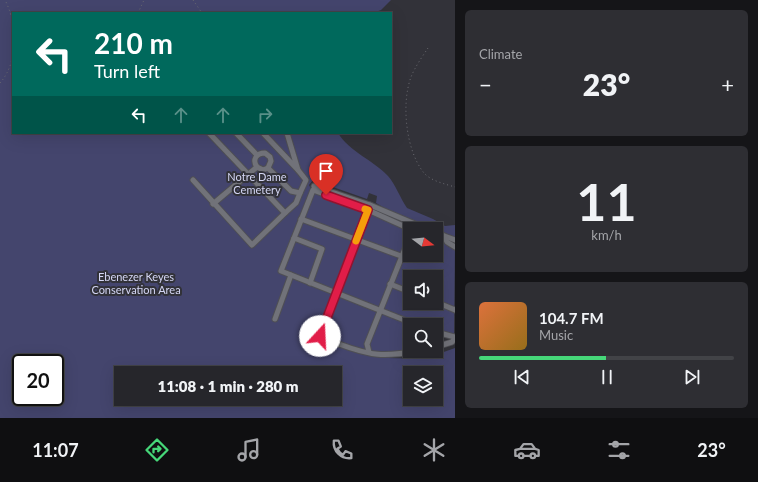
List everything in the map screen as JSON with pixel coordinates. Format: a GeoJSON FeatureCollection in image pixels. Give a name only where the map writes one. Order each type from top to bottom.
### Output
{"type":"FeatureCollection","features":[{"type":"Feature","properties":{"kind":"lane"},"geometry":{"type":"LineString","coordinates":[[210,134],[285,213]]}},
{"type":"Feature","properties":{"kind":"lane"},"geometry":{"type":"LineString","coordinates":[[237,134],[257,155]]}},
{"type":"Feature","properties":{"kind":"lane"},"geometry":{"type":"LineString","coordinates":[[264,134],[313,188],[408,222]]}},
{"type":"Feature","properties":{"kind":"lane"},"geometry":{"type":"LineString","coordinates":[[287,134],[298,170]]}},
{"type":"Feature","properties":{"kind":"lane"},"geometry":{"type":"LineString","coordinates":[[257,155],[265,154],[270,157],[271,164],[268,168],[263,170],[257,168]]}},
{"type":"Feature","properties":{"kind":"lane"},"geometry":{"type":"LineString","coordinates":[[257,155],[255,163],[257,168]]}},
{"type":"Feature","properties":{"kind":"lane"},"geometry":{"type":"LineString","coordinates":[[213,204],[257,168]]}},
{"type":"Feature","properties":{"kind":"lane"},"geometry":{"type":"LineString","coordinates":[[268,168],[291,191],[300,194]]}},
{"type":"Feature","properties":{"kind":"lane"},"geometry":{"type":"LineString","coordinates":[[193,180],[252,246],[296,203],[306,180]]}},
{"type":"Feature","properties":{"kind":"lane"},"geometry":{"type":"LineString","coordinates":[[313,188],[281,271],[403,319]]}},
{"type":"Feature","properties":{"kind":"lane"},"geometry":{"type":"LineString","coordinates":[[369,208],[403,225]]}},
{"type":"Feature","properties":{"kind":"lane"},"geometry":{"type":"LineString","coordinates":[[369,208],[320,336],[361,352],[369,352],[382,356],[403,353]]}},
{"type":"Feature","properties":{"kind":"lane"},"geometry":{"type":"LineString","coordinates":[[301,219],[401,256]]}},
{"type":"Feature","properties":{"kind":"lane"},"geometry":{"type":"LineString","coordinates":[[444,236],[455,240]]}},
{"type":"Feature","properties":{"kind":"lane"},"geometry":{"type":"LineString","coordinates":[[444,236],[447,242],[455,247]]}},
{"type":"Feature","properties":{"kind":"lane"},"geometry":{"type":"LineString","coordinates":[[294,238],[322,250],[310,283]]}},
{"type":"Feature","properties":{"kind":"lane"},"geometry":{"type":"LineString","coordinates":[[369,352],[367,344],[403,252]]}},
{"type":"Feature","properties":{"kind":"lane"},"geometry":{"type":"LineString","coordinates":[[276,319],[291,275]]}},
{"type":"Feature","properties":{"kind":"lane"},"geometry":{"type":"LineString","coordinates":[[390,284],[403,289]]}},
{"type":"Feature","properties":{"kind":"lane"},"geometry":{"type":"LineString","coordinates":[[443,305],[455,310]]}},
{"type":"Feature","properties":{"kind":"lane"},"geometry":{"type":"LineString","coordinates":[[443,334],[455,338],[452,342],[443,345]]}},
{"type":"Feature","properties":{"kind":"path"},"geometry":{"type":"LineString","coordinates":[[5,0],[11,16],[12,36]]}},
{"type":"Feature","properties":{"kind":"path"},"geometry":{"type":"LineString","coordinates":[[138,12],[144,0]]}},
{"type":"Feature","properties":{"kind":"path"},"geometry":{"type":"LineString","coordinates":[[194,0],[201,12]]}},
{"type":"Feature","properties":{"kind":"path"},"geometry":{"type":"LineString","coordinates":[[428,48],[414,70],[409,83],[406,114],[408,136],[412,150],[424,173],[436,180],[455,187]]}},
{"type":"Feature","properties":{"kind":"path"},"geometry":{"type":"LineString","coordinates":[[0,83],[9,70],[12,60]]}},
{"type":"Feature","properties":{"kind":"green space"},"geometry":{"type":"Polygon","coordinates":[[[0,0],[391,0],[381,10],[376,12],[12,12],[12,134],[339,134],[355,151],[376,165],[388,176],[407,208],[438,222],[416,222],[393,213],[376,203],[377,196],[369,193],[367,199],[313,180],[309,185],[311,189],[370,209],[373,208],[406,222],[403,222],[403,262],[443,262],[443,238],[455,244],[454,335],[443,333],[443,318],[403,318],[403,356],[388,358],[443,358],[443,352],[455,348],[455,418],[0,418],[0,0]]]}},
{"type":"Feature","properties":{"kind":"green space"},"geometry":{"type":"Polygon","coordinates":[[[443,225],[455,225],[455,237],[443,232],[443,225]]]}},
{"type":"Feature","properties":{"kind":"slow traffic"},"geometry":{"type":"LineString","coordinates":[[356,241],[368,210],[365,209]]}},
{"type":"Feature","properties":{"kind":"route"},"geometry":{"type":"LineString","coordinates":[[320,336],[368,210],[326,195]]}},
{"type":"Feature","properties":{"kind":"park label","name":"Notre Dame Cemetery"},"geometry":{"type":"Point","coordinates":[257,182]}},
{"type":"Feature","properties":{"kind":"park label","name":"Ebenezer Keyes Conservation Area"},"geometry":{"type":"Point","coordinates":[136,282]}}]}
